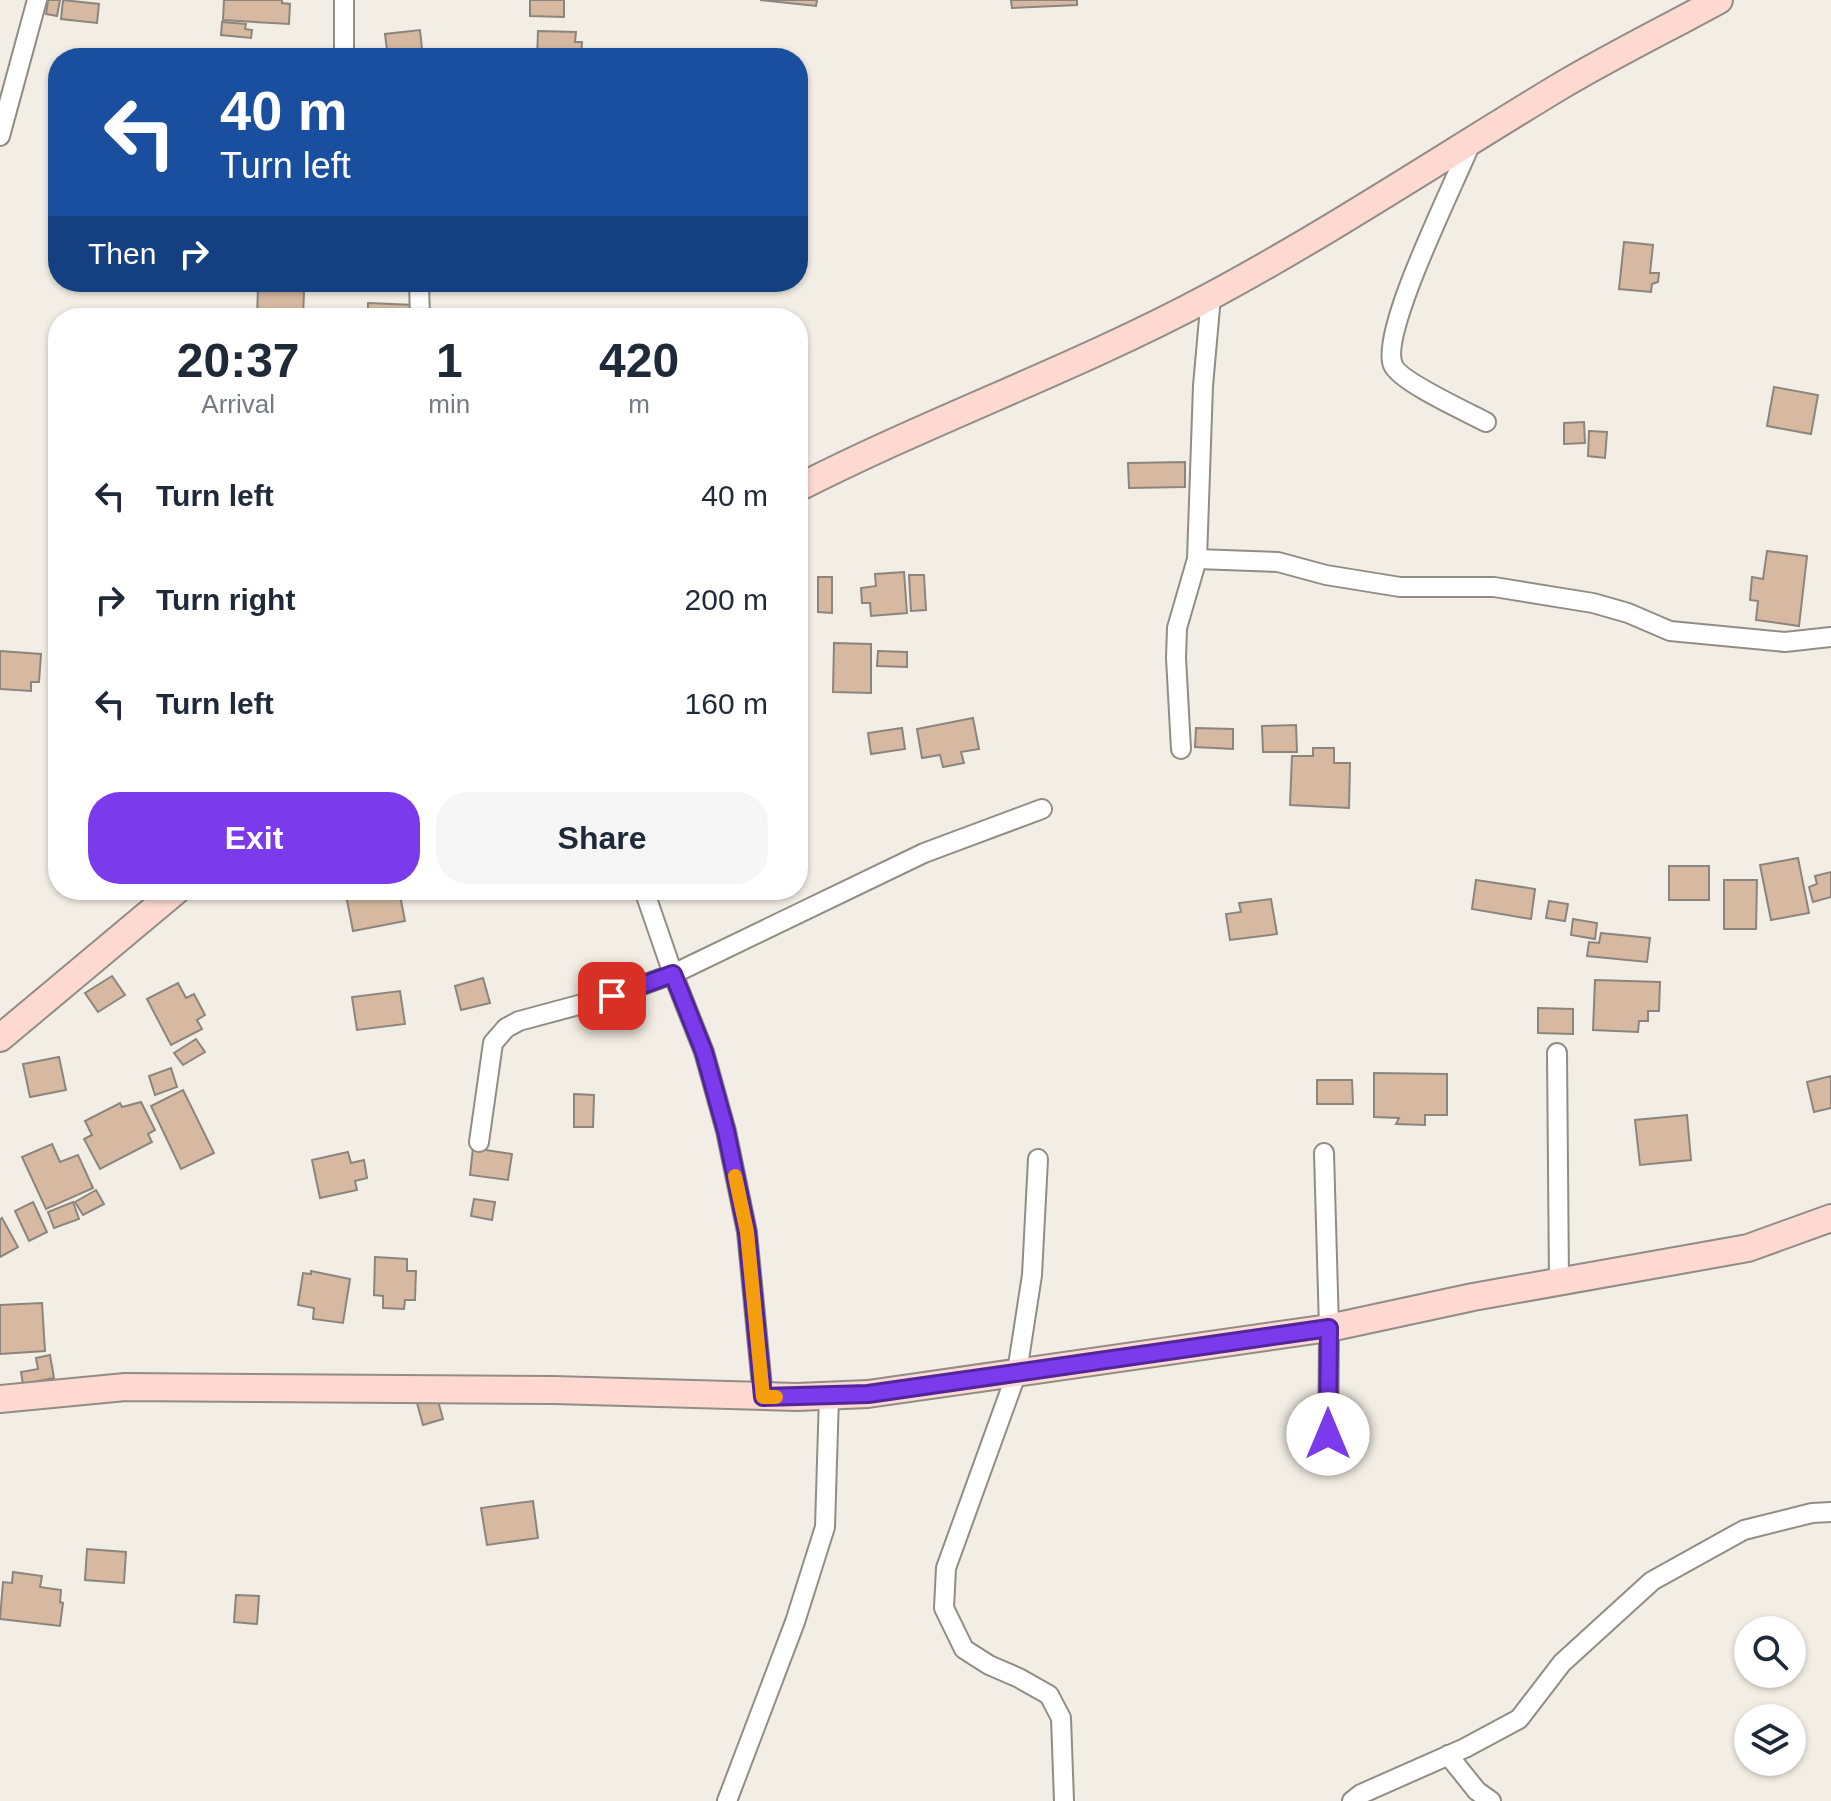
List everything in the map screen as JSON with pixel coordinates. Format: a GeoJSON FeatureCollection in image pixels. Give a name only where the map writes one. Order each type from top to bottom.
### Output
{"type":"FeatureCollection","features":[{"type":"Feature","properties":{"kind":"street"},"geometry":{"type":"LineString","coordinates":[[0,136],[37,0]]}},
{"type":"Feature","properties":{"kind":"street"},"geometry":{"type":"LineString","coordinates":[[344,0],[344,48]]}},
{"type":"Feature","properties":{"kind":"street"},"geometry":{"type":"LineString","coordinates":[[808,483],[942,418],[1101,351],[1211,296],[1563,85],[1719,0]]}},
{"type":"Feature","properties":{"kind":"street"},"geometry":{"type":"LineString","coordinates":[[1472,140],[1431,233],[1393,333],[1391,353],[1393,366],[1406,379],[1486,422]]}},
{"type":"Feature","properties":{"kind":"street"},"geometry":{"type":"LineString","coordinates":[[1181,749],[1177,628],[1197,559],[1203,386],[1211,296]]}},
{"type":"Feature","properties":{"kind":"street"},"geometry":{"type":"LineString","coordinates":[[1197,559],[1278,562],[1326,575],[1400,587],[1506,589],[1593,603],[1628,613],[1670,631],[1785,642],[1831,637]]}},
{"type":"Feature","properties":{"kind":"street"},"geometry":{"type":"LineString","coordinates":[[479,1142],[493,1043],[506,1028],[519,1021],[612,996],[673,974],[924,853],[1042,809]]}},
{"type":"Feature","properties":{"kind":"street"},"geometry":{"type":"LineString","coordinates":[[0,1038],[165,900]]}},
{"type":"Feature","properties":{"kind":"street"},"geometry":{"type":"LineString","coordinates":[[647,900],[704,1052],[726,1131],[747,1232],[763,1397]]}},
{"type":"Feature","properties":{"kind":"street"},"geometry":{"type":"LineString","coordinates":[[1557,1053],[1559,1282]]}},
{"type":"Feature","properties":{"kind":"street"},"geometry":{"type":"LineString","coordinates":[[1324,1153],[1329,1328],[1328,1460]]}},
{"type":"Feature","properties":{"kind":"street"},"geometry":{"type":"LineString","coordinates":[[1038,1159],[1032,1275],[1017,1372],[946,1568],[944,1608],[964,1649],[1049,1695],[1061,1718],[1064,1801]]}},
{"type":"Feature","properties":{"kind":"street"},"geometry":{"type":"LineString","coordinates":[[0,1399],[125,1387],[554,1390],[763,1397],[868,1394],[1329,1328],[1748,1248],[1831,1218]]}},
{"type":"Feature","properties":{"kind":"street"},"geometry":{"type":"LineString","coordinates":[[727,1801],[795,1622],[825,1527],[829,1396]]}},
{"type":"Feature","properties":{"kind":"street"},"geometry":{"type":"LineString","coordinates":[[1352,1801],[1519,1719],[1562,1663],[1652,1581],[1744,1530],[1812,1513],[1831,1512]]}},
{"type":"Feature","properties":{"kind":"street"},"geometry":{"type":"LineString","coordinates":[[1448,1755],[1477,1791],[1491,1801]]}},
{"type":"Feature","properties":{"kind":"building"},"geometry":{"type":"Polygon","coordinates":[[[48,0],[60,0],[57,16],[46,14],[48,0]]]}},
{"type":"Feature","properties":{"kind":"building"},"geometry":{"type":"Polygon","coordinates":[[[63,0],[99,4],[97,23],[61,19],[63,0]]]}},
{"type":"Feature","properties":{"kind":"building"},"geometry":{"type":"Polygon","coordinates":[[[224,0],[282,0],[282,3],[290,4],[289,24],[223,20],[224,0]]]}},
{"type":"Feature","properties":{"kind":"building"},"geometry":{"type":"Polygon","coordinates":[[[530,0],[564,0],[564,17],[530,16],[530,0]]]}},
{"type":"Feature","properties":{"kind":"building"},"geometry":{"type":"Polygon","coordinates":[[[760,0],[817,0],[816,6],[760,0]]]}},
{"type":"Feature","properties":{"kind":"building"},"geometry":{"type":"Polygon","coordinates":[[[1011,0],[1077,0],[1077,5],[1012,8],[1011,0]]]}},
{"type":"Feature","properties":{"kind":"building"},"geometry":{"type":"Polygon","coordinates":[[[222,22],[246,24],[245,29],[252,30],[251,38],[221,35],[222,22]]]}},
{"type":"Feature","properties":{"kind":"building"},"geometry":{"type":"Polygon","coordinates":[[[420,30],[422,48],[387,48],[385,34],[420,30]]]}},
{"type":"Feature","properties":{"kind":"building"},"geometry":{"type":"Polygon","coordinates":[[[538,31],[576,32],[575,42],[582,42],[582,48],[537,48],[538,31]]]}},
{"type":"Feature","properties":{"kind":"building"},"geometry":{"type":"Polygon","coordinates":[[[1624,242],[1653,245],[1650,273],[1659,273],[1658,282],[1652,284],[1651,292],[1619,289],[1624,242]]]}},
{"type":"Feature","properties":{"kind":"building"},"geometry":{"type":"Polygon","coordinates":[[[258,292],[304,292],[303,308],[257,308],[258,292]]]}},
{"type":"Feature","properties":{"kind":"building"},"geometry":{"type":"Polygon","coordinates":[[[368,303],[415,305],[415,308],[368,308],[368,303]]]}},
{"type":"Feature","properties":{"kind":"building"},"geometry":{"type":"Polygon","coordinates":[[[1774,387],[1818,395],[1811,434],[1767,426],[1774,387]]]}},
{"type":"Feature","properties":{"kind":"building"},"geometry":{"type":"Polygon","coordinates":[[[1584,422],[1585,443],[1564,444],[1564,423],[1584,422]]]}},
{"type":"Feature","properties":{"kind":"building"},"geometry":{"type":"Polygon","coordinates":[[[1589,431],[1607,432],[1605,458],[1588,456],[1589,431]]]}},
{"type":"Feature","properties":{"kind":"building"},"geometry":{"type":"Polygon","coordinates":[[[1185,462],[1185,487],[1129,488],[1128,463],[1185,462]]]}},
{"type":"Feature","properties":{"kind":"building"},"geometry":{"type":"Polygon","coordinates":[[[1767,551],[1807,556],[1799,626],[1756,620],[1758,601],[1750,600],[1752,577],[1763,579],[1767,551]]]}},
{"type":"Feature","properties":{"kind":"building"},"geometry":{"type":"Polygon","coordinates":[[[904,572],[907,613],[871,616],[870,603],[862,603],[861,588],[876,586],[875,574],[904,572]]]}},
{"type":"Feature","properties":{"kind":"building"},"geometry":{"type":"Polygon","coordinates":[[[909,575],[924,575],[926,610],[911,611],[909,575]]]}},
{"type":"Feature","properties":{"kind":"building"},"geometry":{"type":"Polygon","coordinates":[[[818,577],[832,577],[832,613],[818,612],[818,577]]]}},
{"type":"Feature","properties":{"kind":"building"},"geometry":{"type":"Polygon","coordinates":[[[834,643],[871,644],[871,693],[833,692],[834,643]]]}},
{"type":"Feature","properties":{"kind":"building"},"geometry":{"type":"Polygon","coordinates":[[[0,651],[41,654],[39,682],[31,682],[31,691],[0,689],[0,651]]]}},
{"type":"Feature","properties":{"kind":"building"},"geometry":{"type":"Polygon","coordinates":[[[878,651],[907,652],[907,667],[877,666],[878,651]]]}},
{"type":"Feature","properties":{"kind":"building"},"geometry":{"type":"Polygon","coordinates":[[[973,718],[979,749],[961,752],[964,763],[943,767],[940,755],[922,758],[917,729],[973,718]]]}},
{"type":"Feature","properties":{"kind":"building"},"geometry":{"type":"Polygon","coordinates":[[[1296,725],[1297,752],[1263,752],[1262,726],[1296,725]]]}},
{"type":"Feature","properties":{"kind":"building"},"geometry":{"type":"Polygon","coordinates":[[[902,728],[905,749],[871,754],[868,733],[902,728]]]}},
{"type":"Feature","properties":{"kind":"building"},"geometry":{"type":"Polygon","coordinates":[[[1196,728],[1233,729],[1233,749],[1195,747],[1196,728]]]}},
{"type":"Feature","properties":{"kind":"building"},"geometry":{"type":"Polygon","coordinates":[[[1313,748],[1334,748],[1334,763],[1350,763],[1349,808],[1290,805],[1292,756],[1313,756],[1313,748]]]}},
{"type":"Feature","properties":{"kind":"building"},"geometry":{"type":"Polygon","coordinates":[[[1798,858],[1809,913],[1771,920],[1760,865],[1798,858]]]}},
{"type":"Feature","properties":{"kind":"building"},"geometry":{"type":"Polygon","coordinates":[[[1669,866],[1709,866],[1709,900],[1669,900],[1669,866]]]}},
{"type":"Feature","properties":{"kind":"building"},"geometry":{"type":"Polygon","coordinates":[[[1831,872],[1831,897],[1813,902],[1809,887],[1817,884],[1815,876],[1831,872]]]}},
{"type":"Feature","properties":{"kind":"building"},"geometry":{"type":"Polygon","coordinates":[[[1476,880],[1535,889],[1531,919],[1472,909],[1476,880]]]}},
{"type":"Feature","properties":{"kind":"building"},"geometry":{"type":"Polygon","coordinates":[[[1724,880],[1757,880],[1756,929],[1724,929],[1724,880]]]}},
{"type":"Feature","properties":{"kind":"building"},"geometry":{"type":"Polygon","coordinates":[[[1271,899],[1277,934],[1230,940],[1226,914],[1241,912],[1239,903],[1271,899]]]}},
{"type":"Feature","properties":{"kind":"building"},"geometry":{"type":"Polygon","coordinates":[[[347,900],[401,900],[405,921],[353,931],[347,900]]]}},
{"type":"Feature","properties":{"kind":"building"},"geometry":{"type":"Polygon","coordinates":[[[1549,901],[1568,904],[1565,921],[1546,918],[1549,901]]]}},
{"type":"Feature","properties":{"kind":"building"},"geometry":{"type":"Polygon","coordinates":[[[1573,919],[1597,923],[1595,939],[1571,935],[1573,919]]]}},
{"type":"Feature","properties":{"kind":"building"},"geometry":{"type":"Polygon","coordinates":[[[1601,933],[1650,938],[1647,962],[1587,956],[1589,942],[1599,943],[1601,933]]]}},
{"type":"Feature","properties":{"kind":"building"},"geometry":{"type":"Polygon","coordinates":[[[112,976],[125,995],[98,1012],[85,993],[112,976]]]}},
{"type":"Feature","properties":{"kind":"building"},"geometry":{"type":"Polygon","coordinates":[[[483,978],[490,1003],[461,1010],[455,986],[483,978]]]}},
{"type":"Feature","properties":{"kind":"building"},"geometry":{"type":"Polygon","coordinates":[[[1595,980],[1660,982],[1659,1011],[1648,1011],[1648,1021],[1639,1021],[1638,1032],[1593,1030],[1595,980]]]}},
{"type":"Feature","properties":{"kind":"building"},"geometry":{"type":"Polygon","coordinates":[[[178,983],[186,998],[194,994],[205,1015],[197,1020],[202,1029],[171,1045],[147,999],[178,983]]]}},
{"type":"Feature","properties":{"kind":"building"},"geometry":{"type":"Polygon","coordinates":[[[400,991],[405,1024],[357,1030],[352,997],[400,991]]]}},
{"type":"Feature","properties":{"kind":"building"},"geometry":{"type":"Polygon","coordinates":[[[1538,1008],[1573,1009],[1573,1034],[1538,1033],[1538,1008]]]}},
{"type":"Feature","properties":{"kind":"building"},"geometry":{"type":"Polygon","coordinates":[[[196,1039],[205,1052],[183,1065],[174,1053],[196,1039]]]}},
{"type":"Feature","properties":{"kind":"building"},"geometry":{"type":"Polygon","coordinates":[[[59,1057],[66,1090],[30,1097],[23,1064],[59,1057]]]}},
{"type":"Feature","properties":{"kind":"building"},"geometry":{"type":"Polygon","coordinates":[[[171,1068],[177,1087],[155,1095],[149,1076],[171,1068]]]}},
{"type":"Feature","properties":{"kind":"building"},"geometry":{"type":"Polygon","coordinates":[[[1374,1073],[1447,1074],[1447,1115],[1425,1115],[1425,1125],[1396,1124],[1399,1118],[1374,1117],[1374,1073]]]}},
{"type":"Feature","properties":{"kind":"building"},"geometry":{"type":"Polygon","coordinates":[[[1831,1076],[1831,1108],[1814,1112],[1807,1082],[1831,1076]]]}},
{"type":"Feature","properties":{"kind":"building"},"geometry":{"type":"Polygon","coordinates":[[[1317,1080],[1352,1080],[1353,1104],[1317,1104],[1317,1080]]]}},
{"type":"Feature","properties":{"kind":"building"},"geometry":{"type":"Polygon","coordinates":[[[183,1090],[214,1153],[181,1169],[151,1106],[183,1090]]]}},
{"type":"Feature","properties":{"kind":"building"},"geometry":{"type":"Polygon","coordinates":[[[574,1094],[594,1095],[593,1127],[574,1127],[574,1094]]]}},
{"type":"Feature","properties":{"kind":"building"},"geometry":{"type":"Polygon","coordinates":[[[141,1102],[155,1130],[148,1134],[152,1142],[100,1169],[84,1139],[92,1135],[85,1121],[120,1103],[122,1107],[141,1102]]]}},
{"type":"Feature","properties":{"kind":"building"},"geometry":{"type":"Polygon","coordinates":[[[1687,1115],[1691,1160],[1640,1165],[1635,1120],[1687,1115]]]}},
{"type":"Feature","properties":{"kind":"building"},"geometry":{"type":"Polygon","coordinates":[[[52,1144],[60,1162],[78,1155],[93,1188],[46,1209],[22,1157],[52,1144]]]}},
{"type":"Feature","properties":{"kind":"building"},"geometry":{"type":"Polygon","coordinates":[[[473,1148],[512,1154],[508,1180],[470,1175],[473,1148]]]}},
{"type":"Feature","properties":{"kind":"building"},"geometry":{"type":"Polygon","coordinates":[[[348,1152],[351,1163],[364,1160],[367,1178],[355,1181],[357,1190],[320,1198],[312,1160],[348,1152]]]}},
{"type":"Feature","properties":{"kind":"building"},"geometry":{"type":"Polygon","coordinates":[[[96,1190],[104,1204],[83,1215],[75,1202],[96,1190]]]}},
{"type":"Feature","properties":{"kind":"building"},"geometry":{"type":"Polygon","coordinates":[[[474,1199],[495,1202],[492,1220],[471,1216],[474,1199]]]}},
{"type":"Feature","properties":{"kind":"building"},"geometry":{"type":"Polygon","coordinates":[[[33,1202],[47,1232],[29,1241],[15,1211],[33,1202]]]}},
{"type":"Feature","properties":{"kind":"building"},"geometry":{"type":"Polygon","coordinates":[[[73,1202],[79,1219],[54,1228],[48,1212],[73,1202]]]}},
{"type":"Feature","properties":{"kind":"building"},"geometry":{"type":"Polygon","coordinates":[[[2,1218],[18,1247],[0,1257],[0,1220],[2,1218]]]}},
{"type":"Feature","properties":{"kind":"building"},"geometry":{"type":"Polygon","coordinates":[[[375,1257],[407,1259],[407,1271],[416,1271],[415,1300],[405,1300],[404,1309],[383,1308],[383,1296],[374,1295],[375,1257]]]}},
{"type":"Feature","properties":{"kind":"building"},"geometry":{"type":"Polygon","coordinates":[[[311,1271],[350,1279],[343,1323],[313,1319],[314,1308],[298,1305],[303,1273],[311,1274],[311,1271]]]}},
{"type":"Feature","properties":{"kind":"building"},"geometry":{"type":"Polygon","coordinates":[[[42,1303],[45,1351],[0,1354],[0,1305],[42,1303]]]}},
{"type":"Feature","properties":{"kind":"building"},"geometry":{"type":"Polygon","coordinates":[[[50,1355],[54,1378],[23,1384],[21,1372],[38,1369],[36,1358],[50,1355]]]}},
{"type":"Feature","properties":{"kind":"building"},"geometry":{"type":"Polygon","coordinates":[[[437,1397],[443,1419],[423,1425],[417,1403],[437,1397]]]}},
{"type":"Feature","properties":{"kind":"building"},"geometry":{"type":"Polygon","coordinates":[[[533,1501],[538,1538],[487,1545],[481,1508],[533,1501]]]}},
{"type":"Feature","properties":{"kind":"building"},"geometry":{"type":"Polygon","coordinates":[[[87,1549],[126,1552],[124,1583],[85,1580],[87,1549]]]}},
{"type":"Feature","properties":{"kind":"building"},"geometry":{"type":"Polygon","coordinates":[[[13,1572],[42,1576],[40,1587],[61,1590],[60,1626],[0,1619],[3,1582],[12,1583],[13,1572]]]}},
{"type":"Feature","properties":{"kind":"building"},"geometry":{"type":"Polygon","coordinates":[[[236,1595],[259,1596],[257,1624],[234,1622],[236,1595]]]}},
{"type":"Feature","properties":{"kind":"slow traffic"},"geometry":{"type":"LineString","coordinates":[[735,1176],[747,1232],[763,1397],[776,1397]]}},
{"type":"Feature","properties":{"kind":"route"},"geometry":{"type":"LineString","coordinates":[[612,996],[673,974],[704,1052],[726,1131],[747,1232],[763,1397],[868,1394],[1329,1328],[1328,1434]]}}]}
